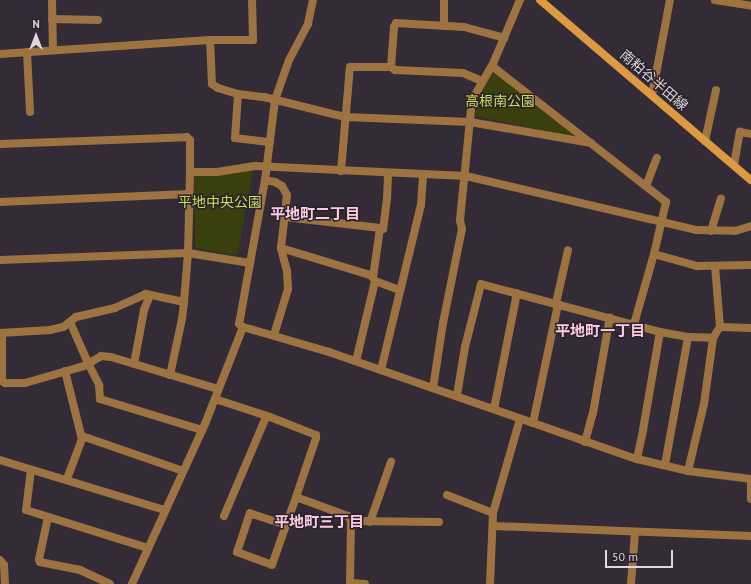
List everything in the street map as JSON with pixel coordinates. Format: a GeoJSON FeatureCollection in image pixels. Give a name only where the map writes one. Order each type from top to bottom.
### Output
{"type":"FeatureCollection","features":[{"type":"Feature","properties":{"kind":"main road","name":"南粕谷半田線"},"geometry":{"type":"LineString","coordinates":[[540,0],[751,180]]}},
{"type":"Feature","properties":{"kind":"street"},"geometry":{"type":"LineString","coordinates":[[52,0],[53,50]]}},
{"type":"Feature","properties":{"kind":"street"},"geometry":{"type":"LineString","coordinates":[[0,54],[210,40],[253,40],[252,0]]}},
{"type":"Feature","properties":{"kind":"street"},"geometry":{"type":"LineString","coordinates":[[314,0],[308,24],[289,60],[275,100],[265,180],[239,324],[243,328],[274,335],[458,395],[533,424],[637,459],[688,471],[751,479],[751,498]]}},
{"type":"Feature","properties":{"kind":"street"},"geometry":{"type":"LineString","coordinates":[[444,0],[444,26]]}},
{"type":"Feature","properties":{"kind":"street"},"geometry":{"type":"LineString","coordinates":[[433,388],[443,323],[462,229],[460,220],[466,176],[472,100],[492,66],[520,0]]}},
{"type":"Feature","properties":{"kind":"street"},"geometry":{"type":"LineString","coordinates":[[652,95],[670,0]]}},
{"type":"Feature","properties":{"kind":"street"},"geometry":{"type":"LineString","coordinates":[[716,0],[751,6]]}},
{"type":"Feature","properties":{"kind":"street"},"geometry":{"type":"LineString","coordinates":[[52,19],[98,20]]}},
{"type":"Feature","properties":{"kind":"street"},"geometry":{"type":"LineString","coordinates":[[391,68],[394,27],[396,23],[464,27],[505,38]]}},
{"type":"Feature","properties":{"kind":"street"},"geometry":{"type":"LineString","coordinates":[[210,40],[212,84],[218,88],[238,94],[275,100],[345,117],[470,122],[591,143]]}},
{"type":"Feature","properties":{"kind":"street"},"geometry":{"type":"LineString","coordinates":[[27,52],[30,112]]}},
{"type":"Feature","properties":{"kind":"street"},"geometry":{"type":"LineString","coordinates":[[492,66],[666,202],[654,254],[634,324]]}},
{"type":"Feature","properties":{"kind":"street"},"geometry":{"type":"LineString","coordinates":[[341,171],[350,68],[391,68],[395,70],[463,73],[482,81]]}},
{"type":"Feature","properties":{"kind":"street"},"geometry":{"type":"LineString","coordinates":[[705,141],[716,90]]}},
{"type":"Feature","properties":{"kind":"street"},"geometry":{"type":"LineString","coordinates":[[238,94],[235,138],[270,142]]}},
{"type":"Feature","properties":{"kind":"street"},"geometry":{"type":"LineString","coordinates":[[734,166],[740,132],[751,134]]}},
{"type":"Feature","properties":{"kind":"street"},"geometry":{"type":"LineString","coordinates":[[0,144],[188,137],[190,140],[188,254],[182,319],[170,375]]}},
{"type":"Feature","properties":{"kind":"street"},"geometry":{"type":"LineString","coordinates":[[646,186],[657,158]]}},
{"type":"Feature","properties":{"kind":"street"},"geometry":{"type":"LineString","coordinates":[[190,172],[217,172],[255,166],[466,176],[696,230],[735,231],[751,226]]}},
{"type":"Feature","properties":{"kind":"street"},"geometry":{"type":"LineString","coordinates":[[286,217],[383,229],[388,198],[388,173]]}},
{"type":"Feature","properties":{"kind":"street"},"geometry":{"type":"LineString","coordinates":[[381,370],[421,205],[423,174]]}},
{"type":"Feature","properties":{"kind":"street"},"geometry":{"type":"LineString","coordinates":[[265,180],[276,182],[282,186],[287,199],[281,248],[287,271],[288,289],[274,335]]}},
{"type":"Feature","properties":{"kind":"street"},"geometry":{"type":"LineString","coordinates":[[0,202],[189,194]]}},
{"type":"Feature","properties":{"kind":"street"},"geometry":{"type":"LineString","coordinates":[[711,231],[721,199]]}},
{"type":"Feature","properties":{"kind":"street"},"geometry":{"type":"LineString","coordinates":[[356,361],[374,279],[380,228]]}},
{"type":"Feature","properties":{"kind":"street"},"geometry":{"type":"LineString","coordinates":[[281,248],[374,279],[400,290]]}},
{"type":"Feature","properties":{"kind":"street"},"geometry":{"type":"LineString","coordinates":[[533,424],[568,250]]}},
{"type":"Feature","properties":{"kind":"street"},"geometry":{"type":"LineString","coordinates":[[0,260],[188,254],[250,263]]}},
{"type":"Feature","properties":{"kind":"street"},"geometry":{"type":"LineString","coordinates":[[654,254],[697,266],[751,265]]}},
{"type":"Feature","properties":{"kind":"street"},"geometry":{"type":"LineString","coordinates":[[688,471],[704,404],[713,338],[720,328],[715,266]]}},
{"type":"Feature","properties":{"kind":"street"},"geometry":{"type":"LineString","coordinates":[[458,395],[465,347],[481,284],[610,317],[660,332],[688,337],[713,338]]}},
{"type":"Feature","properties":{"kind":"street"},"geometry":{"type":"LineString","coordinates":[[494,409],[517,293]]}},
{"type":"Feature","properties":{"kind":"street"},"geometry":{"type":"LineString","coordinates":[[184,302],[146,294],[115,308],[76,317],[63,328],[1,333],[2,381],[5,383],[24,383],[88,364],[102,356],[111,357],[218,390]]}},
{"type":"Feature","properties":{"kind":"street"},"geometry":{"type":"LineString","coordinates":[[134,364],[144,310],[150,295]]}},
{"type":"Feature","properties":{"kind":"street"},"geometry":{"type":"LineString","coordinates":[[585,442],[610,317]]}},
{"type":"Feature","properties":{"kind":"street"},"geometry":{"type":"LineString","coordinates":[[70,322],[88,364],[99,385],[100,399],[202,430]]}},
{"type":"Feature","properties":{"kind":"street"},"geometry":{"type":"LineString","coordinates":[[132,584],[202,430],[243,328]]}},
{"type":"Feature","properties":{"kind":"street"},"geometry":{"type":"LineString","coordinates":[[720,328],[751,328]]}},
{"type":"Feature","properties":{"kind":"street"},"geometry":{"type":"LineString","coordinates":[[637,459],[644,430],[660,332]]}},
{"type":"Feature","properties":{"kind":"street"},"geometry":{"type":"LineString","coordinates":[[665,465],[688,337]]}},
{"type":"Feature","properties":{"kind":"street"},"geometry":{"type":"LineString","coordinates":[[65,371],[82,436],[82,443],[67,479]]}},
{"type":"Feature","properties":{"kind":"street"},"geometry":{"type":"LineString","coordinates":[[214,399],[316,435],[296,497],[272,565],[237,552],[250,513],[286,525]]}},
{"type":"Feature","properties":{"kind":"street"},"geometry":{"type":"LineString","coordinates":[[224,516],[266,417]]}},
{"type":"Feature","properties":{"kind":"street"},"geometry":{"type":"LineString","coordinates":[[490,584],[493,512],[520,419]]}},
{"type":"Feature","properties":{"kind":"street"},"geometry":{"type":"LineString","coordinates":[[82,436],[183,471]]}},
{"type":"Feature","properties":{"kind":"street"},"geometry":{"type":"LineString","coordinates":[[0,460],[67,479],[165,510]]}},
{"type":"Feature","properties":{"kind":"street"},"geometry":{"type":"LineString","coordinates":[[370,522],[390,462]]}},
{"type":"Feature","properties":{"kind":"street"},"geometry":{"type":"LineString","coordinates":[[31,470],[26,510],[148,548]]}},
{"type":"Feature","properties":{"kind":"street"},"geometry":{"type":"LineString","coordinates":[[447,495],[493,512]]}},
{"type":"Feature","properties":{"kind":"street"},"geometry":{"type":"LineString","coordinates":[[296,497],[348,516],[351,521],[350,584],[365,584]]}},
{"type":"Feature","properties":{"kind":"street"},"geometry":{"type":"LineString","coordinates":[[48,517],[39,559],[40,562],[80,570],[110,584]]}},
{"type":"Feature","properties":{"kind":"street"},"geometry":{"type":"LineString","coordinates":[[351,521],[439,522]]}},
{"type":"Feature","properties":{"kind":"street"},"geometry":{"type":"LineString","coordinates":[[493,526],[751,536]]}},
{"type":"Feature","properties":{"kind":"street"},"geometry":{"type":"LineString","coordinates":[[631,584],[635,532]]}},
{"type":"Feature","properties":{"kind":"street"},"geometry":{"type":"LineString","coordinates":[[0,560],[4,565],[5,584]]}},
{"type":"Feature","properties":{"kind":"green space","name":"高根南公園"},"geometry":{"type":"Polygon","coordinates":[[[497,73],[574,132],[571,136],[475,116],[477,98],[491,74],[497,73]]]}},
{"type":"Feature","properties":{"kind":"green space","name":"平地中央公園"},"geometry":{"type":"Polygon","coordinates":[[[253,169],[238,253],[234,255],[195,248],[194,175],[253,169]]]}},
{"type":"Feature","properties":{"kind":"district","name":"平地町二丁目"},"geometry":{"type":"Point","coordinates":[315,214]}},
{"type":"Feature","properties":{"kind":"district","name":"平地町一丁目"},"geometry":{"type":"Point","coordinates":[600,331]}},
{"type":"Feature","properties":{"kind":"district","name":"平地町三丁目"},"geometry":{"type":"Point","coordinates":[319,522]}}]}
